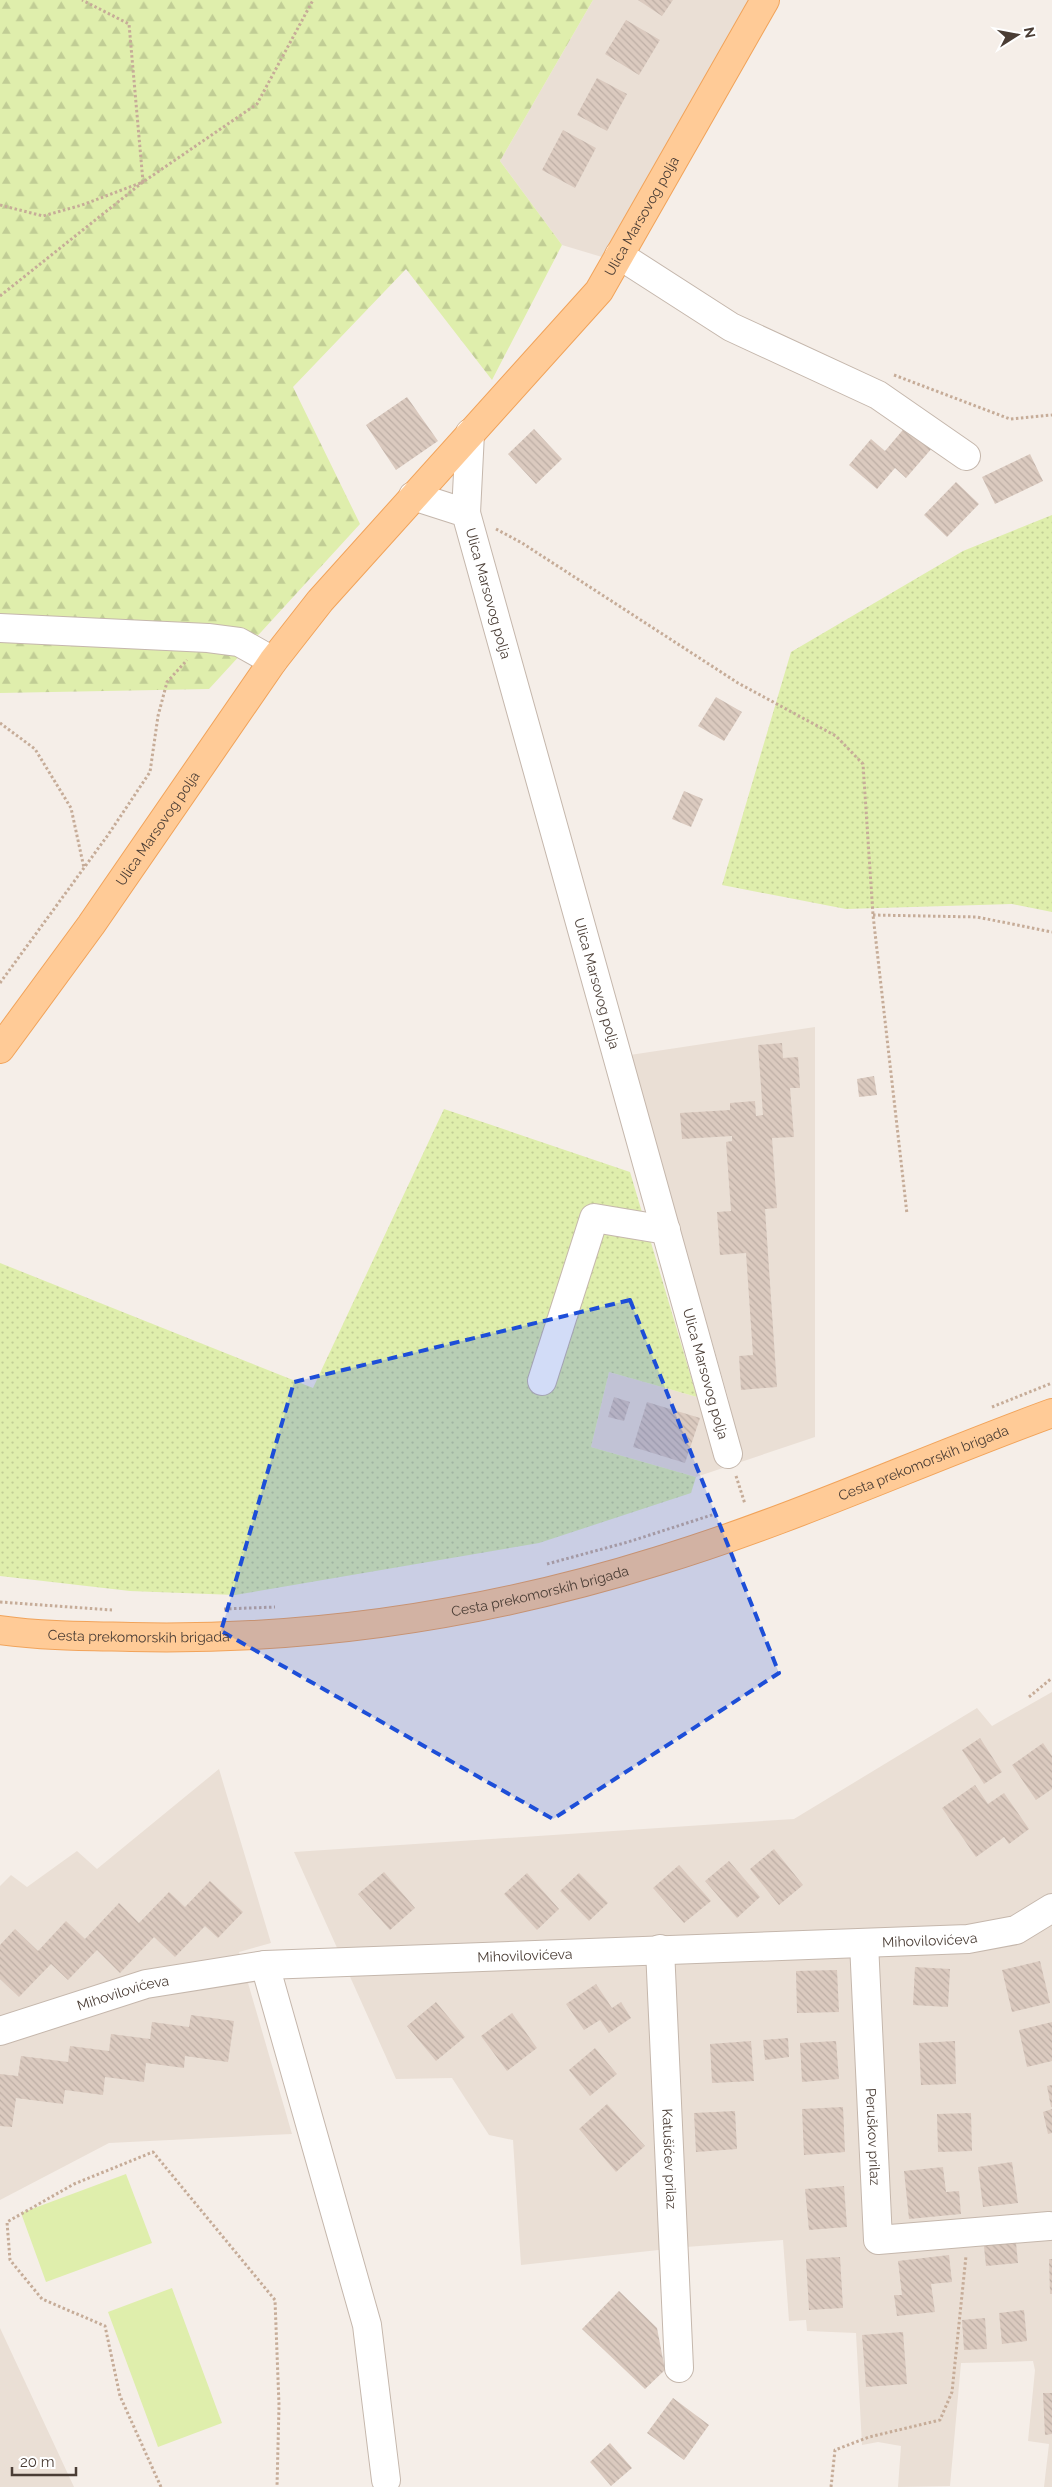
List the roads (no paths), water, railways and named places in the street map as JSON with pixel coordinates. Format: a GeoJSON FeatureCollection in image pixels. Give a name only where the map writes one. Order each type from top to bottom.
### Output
{"type":"FeatureCollection","features":[{"type":"Feature","properties":{"kind":"main road","name":"Ulica Marsovog polja"},"geometry":{"type":"LineString","coordinates":[[0,1049],[91,925],[273,661],[320,601],[598,291],[765,0]]}},
{"type":"Feature","properties":{"kind":"main road","name":"Cesta prekomorskih brigada"},"geometry":{"type":"LineString","coordinates":[[0,1630],[108,1637],[254,1636],[324,1631],[376,1624],[490,1604],[592,1580],[702,1547],[1052,1413]]}},
{"type":"Feature","properties":{"kind":"street"},"geometry":{"type":"LineString","coordinates":[[619,255],[731,327],[878,395],[966,456]]}},
{"type":"Feature","properties":{"kind":"street","name":"Ulica Marsovog polja"},"geometry":{"type":"LineString","coordinates":[[470,433],[466,513],[728,1454]]}},
{"type":"Feature","properties":{"kind":"street","name":"Ulica Marsovog polja"},"geometry":{"type":"LineString","coordinates":[[413,496],[466,513]]}},
{"type":"Feature","properties":{"kind":"street"},"geometry":{"type":"LineString","coordinates":[[0,628],[208,638],[238,642],[273,661]]}},
{"type":"Feature","properties":{"kind":"street"},"geometry":{"type":"LineString","coordinates":[[542,1381],[594,1218],[666,1230]]}},
{"type":"Feature","properties":{"kind":"street","name":"Mihovilovićeva"},"geometry":{"type":"LineString","coordinates":[[0,2031],[146,1984],[265,1965],[864,1943],[978,1937],[1016,1930],[1052,1908]]}},
{"type":"Feature","properties":{"kind":"street","name":"Peruškov prilaz"},"geometry":{"type":"LineString","coordinates":[[864,1943],[878,2240],[1050,2226]]}},
{"type":"Feature","properties":{"kind":"street","name":"Katušićev prilaz"},"geometry":{"type":"LineString","coordinates":[[660,1950],[679,2368]]}},
{"type":"Feature","properties":{"kind":"street"},"geometry":{"type":"LineString","coordinates":[[265,1965],[367,2325],[386,2480]]}}]}
